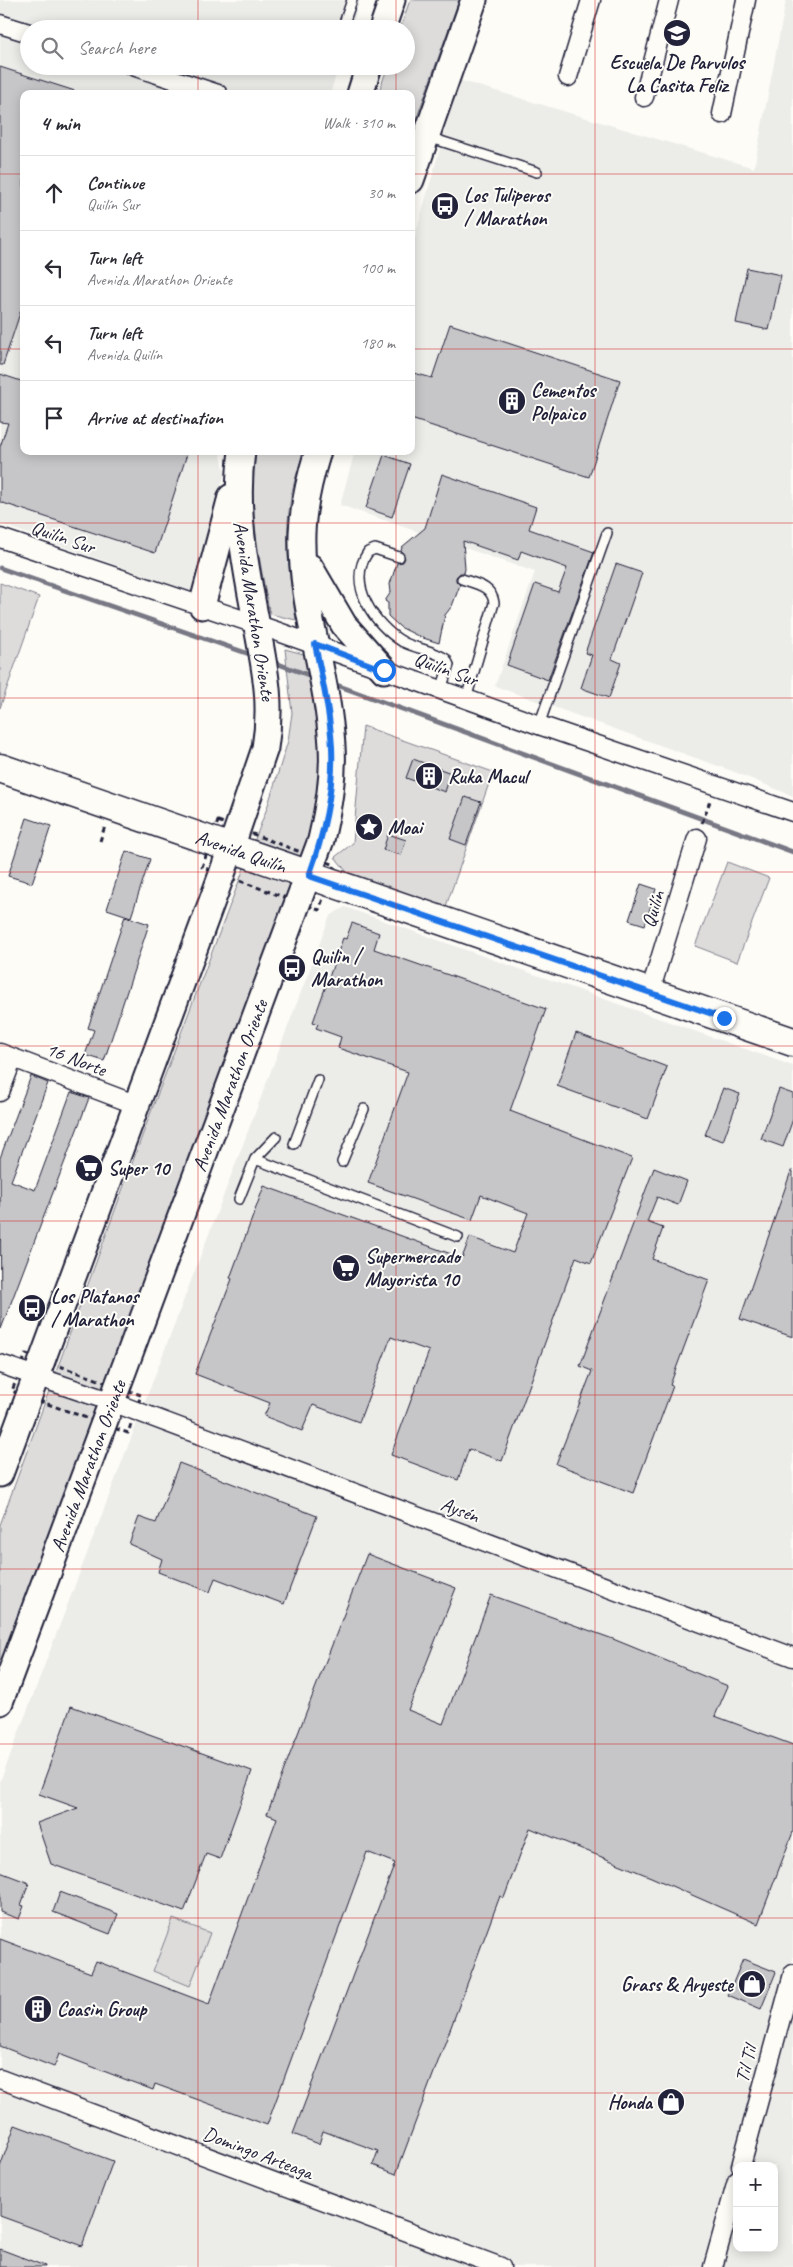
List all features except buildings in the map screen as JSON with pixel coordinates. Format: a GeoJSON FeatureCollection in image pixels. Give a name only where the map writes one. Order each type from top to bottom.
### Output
{"type":"FeatureCollection","features":[{"type":"Feature","properties":{"kind":"main road"},"geometry":{"type":"LineString","coordinates":[[385,20],[392,0]]}},
{"type":"Feature","properties":{"kind":"main road"},"geometry":{"type":"LineString","coordinates":[[415,164],[474,0]]}},
{"type":"Feature","properties":{"kind":"main road"},"geometry":{"type":"LineString","coordinates":[[361,90],[366,75]]}},
{"type":"Feature","properties":{"kind":"main road","name":"Avenida Marathon Oriente"},"geometry":{"type":"LineString","coordinates":[[0,1702],[321,840],[330,798],[332,748],[302,549],[303,514],[317,455]]}},
{"type":"Feature","properties":{"kind":"main road"},"geometry":{"type":"LineString","coordinates":[[202,606],[241,460]]}},
{"type":"Feature","properties":{"kind":"main road","name":"Avenida Marathon Oriente"},"geometry":{"type":"LineString","coordinates":[[0,1474],[231,848],[265,748],[270,709],[268,680],[239,518],[241,460]]}},
{"type":"Feature","properties":{"kind":"main road"},"geometry":{"type":"LineString","coordinates":[[302,549],[314,576],[336,614],[356,641],[384,670]]}},
{"type":"Feature","properties":{"kind":"main road","name":"Avenida Quilín"},"geometry":{"type":"LineString","coordinates":[[0,768],[793,1042]]}},
{"type":"Feature","properties":{"kind":"street"},"geometry":{"type":"LineString","coordinates":[[568,77],[591,0]]}},
{"type":"Feature","properties":{"kind":"street"},"geometry":{"type":"LineString","coordinates":[[644,97],[669,0]]}},
{"type":"Feature","properties":{"kind":"street"},"geometry":{"type":"LineString","coordinates":[[722,114],[746,0]]}},
{"type":"Feature","properties":{"kind":"street"},"geometry":{"type":"LineString","coordinates":[[0,24],[20,30]]}},
{"type":"Feature","properties":{"kind":"street"},"geometry":{"type":"LineString","coordinates":[[160,75],[206,90]]}},
{"type":"Feature","properties":{"kind":"street","name":"Quilín Sur"},"geometry":{"type":"LineString","coordinates":[[0,538],[202,606],[259,635],[317,654],[384,670],[793,812]]}},
{"type":"Feature","properties":{"kind":"street","name":"Quilín"},"geometry":{"type":"LineString","coordinates":[[650,992],[700,831]]}},
{"type":"Feature","properties":{"kind":"street"},"geometry":{"type":"LineString","coordinates":[[0,1092],[7,1056]]}},
{"type":"Feature","properties":{"kind":"street","name":"16 Norte"},"geometry":{"type":"LineString","coordinates":[[7,1056],[137,1105]]}},
{"type":"Feature","properties":{"kind":"street","name":"Aysén"},"geometry":{"type":"LineString","coordinates":[[0,1364],[112,1402],[793,1657]]}},
{"type":"Feature","properties":{"kind":"street","name":"Til Til"},"geometry":{"type":"LineString","coordinates":[[742,2162],[793,1974]]}},
{"type":"Feature","properties":{"kind":"street","name":"Domingo Arteaga"},"geometry":{"type":"LineString","coordinates":[[0,2079],[501,2267]]}},
{"type":"Feature","properties":{"kind":"street"},"geometry":{"type":"LineString","coordinates":[[713,2267],[733,2195]]}},
{"type":"Feature","properties":{"kind":"lane"},"geometry":{"type":"LineString","coordinates":[[345,20],[352,0]]}},
{"type":"Feature","properties":{"kind":"lane"},"geometry":{"type":"LineString","coordinates":[[419,149],[537,172]]}},
{"type":"Feature","properties":{"kind":"lane"},"geometry":{"type":"LineString","coordinates":[[540,725],[607,533]]}},
{"type":"Feature","properties":{"kind":"lane"},"geometry":{"type":"LineString","coordinates":[[399,556],[375,549],[368,552],[361,570],[361,589],[372,612],[394,635],[404,642],[446,658],[449,665],[442,690]]}},
{"type":"Feature","properties":{"kind":"lane"},"geometry":{"type":"LineString","coordinates":[[462,579],[485,588],[491,594],[494,603],[466,699]]}},
{"type":"Feature","properties":{"kind":"lane"},"geometry":{"type":"LineString","coordinates":[[294,1144],[318,1080]]}},
{"type":"Feature","properties":{"kind":"lane"},"geometry":{"type":"LineString","coordinates":[[342,1162],[364,1109]]}},
{"type":"Feature","properties":{"kind":"lane"},"geometry":{"type":"LineString","coordinates":[[239,1199],[255,1159],[276,1137]]}},
{"type":"Feature","properties":{"kind":"lane"},"geometry":{"type":"LineString","coordinates":[[255,1159],[458,1237]]}},
{"type":"Feature","properties":{"kind":"path"},"geometry":{"type":"LineString","coordinates":[[700,831],[708,807]]}},
{"type":"Feature","properties":{"kind":"shaded area"},"geometry":{"type":"Polygon","coordinates":[[[0,0],[360,0],[354,20],[20,20],[20,75],[336,75],[331,90],[20,90],[20,455],[221,455],[225,473],[192,592],[0,524],[0,0]]]}},
{"type":"Feature","properties":{"kind":"shaded area"},"geometry":{"type":"Polygon","coordinates":[[[410,0],[459,0],[415,123],[415,90],[379,90],[385,75],[415,75],[415,20],[403,20],[410,0]]]}},
{"type":"Feature","properties":{"kind":"shaded area"},"geometry":{"type":"Polygon","coordinates":[[[786,0],[793,0],[793,796],[732,771],[495,686],[535,572],[340,505],[354,455],[415,455],[415,237],[459,80],[754,168],[786,0]]]}},
{"type":"Feature","properties":{"kind":"shaded area"},"geometry":{"type":"Polygon","coordinates":[[[256,455],[303,455],[294,484],[288,518],[290,577],[296,620],[270,614],[256,533],[253,492],[256,455]]]}},
{"type":"Feature","properties":{"kind":"shaded area"},"geometry":{"type":"Polygon","coordinates":[[[0,583],[39,597],[0,708],[0,583]]]}},
{"type":"Feature","properties":{"kind":"shaded area"},"geometry":{"type":"Polygon","coordinates":[[[285,649],[307,655],[322,720],[320,813],[0,1682],[0,1525],[152,1109],[267,808],[288,741],[292,713],[285,649]]]}},
{"type":"Feature","properties":{"kind":"shaded area"},"geometry":{"type":"Polygon","coordinates":[[[363,726],[493,772],[445,909],[350,876],[335,857],[353,843],[363,726]]]}},
{"type":"Feature","properties":{"kind":"shaded area"},"geometry":{"type":"Polygon","coordinates":[[[727,862],[769,878],[737,962],[695,946],[727,862]]]}},
{"type":"Feature","properties":{"kind":"shaded area"},"geometry":{"type":"Polygon","coordinates":[[[345,907],[793,1066],[793,2267],[0,2267],[0,1782],[330,916],[345,907]]]}},
{"type":"Feature","properties":{"kind":"shaded area"},"geometry":{"type":"Polygon","coordinates":[[[173,1919],[210,1933],[190,1986],[153,1971],[173,1919]]]}},
{"type":"Feature","properties":{"kind":"waterway"},"geometry":{"type":"LineString","coordinates":[[0,568],[255,656]]}},
{"type":"Feature","properties":{"kind":"waterway"},"geometry":{"type":"LineString","coordinates":[[270,661],[314,677]]}},
{"type":"Feature","properties":{"kind":"waterway"},"geometry":{"type":"LineString","coordinates":[[331,683],[793,852]]}},
{"type":"Feature","properties":{"kind":"place","name":"Escuela De Parvulos La Casita Feliz"},"geometry":{"type":"Point","coordinates":[677,33]}},
{"type":"Feature","properties":{"kind":"place","name":"Los Tuliperos / Marathon"},"geometry":{"type":"Point","coordinates":[445,206]}},
{"type":"Feature","properties":{"kind":"place","name":"Cementos Polpaico"},"geometry":{"type":"Point","coordinates":[512,401]}},
{"type":"Feature","properties":{"kind":"place","name":"Ruka Macul"},"geometry":{"type":"Point","coordinates":[429,776]}},
{"type":"Feature","properties":{"kind":"place","name":"Moai"},"geometry":{"type":"Point","coordinates":[369,827]}},
{"type":"Feature","properties":{"kind":"place","name":"Quilin / Marathon"},"geometry":{"type":"Point","coordinates":[292,968]}},
{"type":"Feature","properties":{"kind":"place","name":"Super 10"},"geometry":{"type":"Point","coordinates":[89,1168]}},
{"type":"Feature","properties":{"kind":"place","name":"Supermercado Mayorista 10"},"geometry":{"type":"Point","coordinates":[346,1268]}},
{"type":"Feature","properties":{"kind":"place","name":"Los Platanos / Marathon"},"geometry":{"type":"Point","coordinates":[32,1308]}},
{"type":"Feature","properties":{"kind":"place","name":"Grass & Aryeste"},"geometry":{"type":"Point","coordinates":[752,1984]}},
{"type":"Feature","properties":{"kind":"place","name":"Coasin Group"},"geometry":{"type":"Point","coordinates":[38,2009]}},
{"type":"Feature","properties":{"kind":"place","name":"Honda"},"geometry":{"type":"Point","coordinates":[671,2102]}},
{"type":"Feature","properties":{"kind":"route"},"geometry":{"type":"LineString","coordinates":[[384,670],[315,644],[330,726],[332,772],[330,798],[321,840],[309,876],[724,1018]]}}]}
